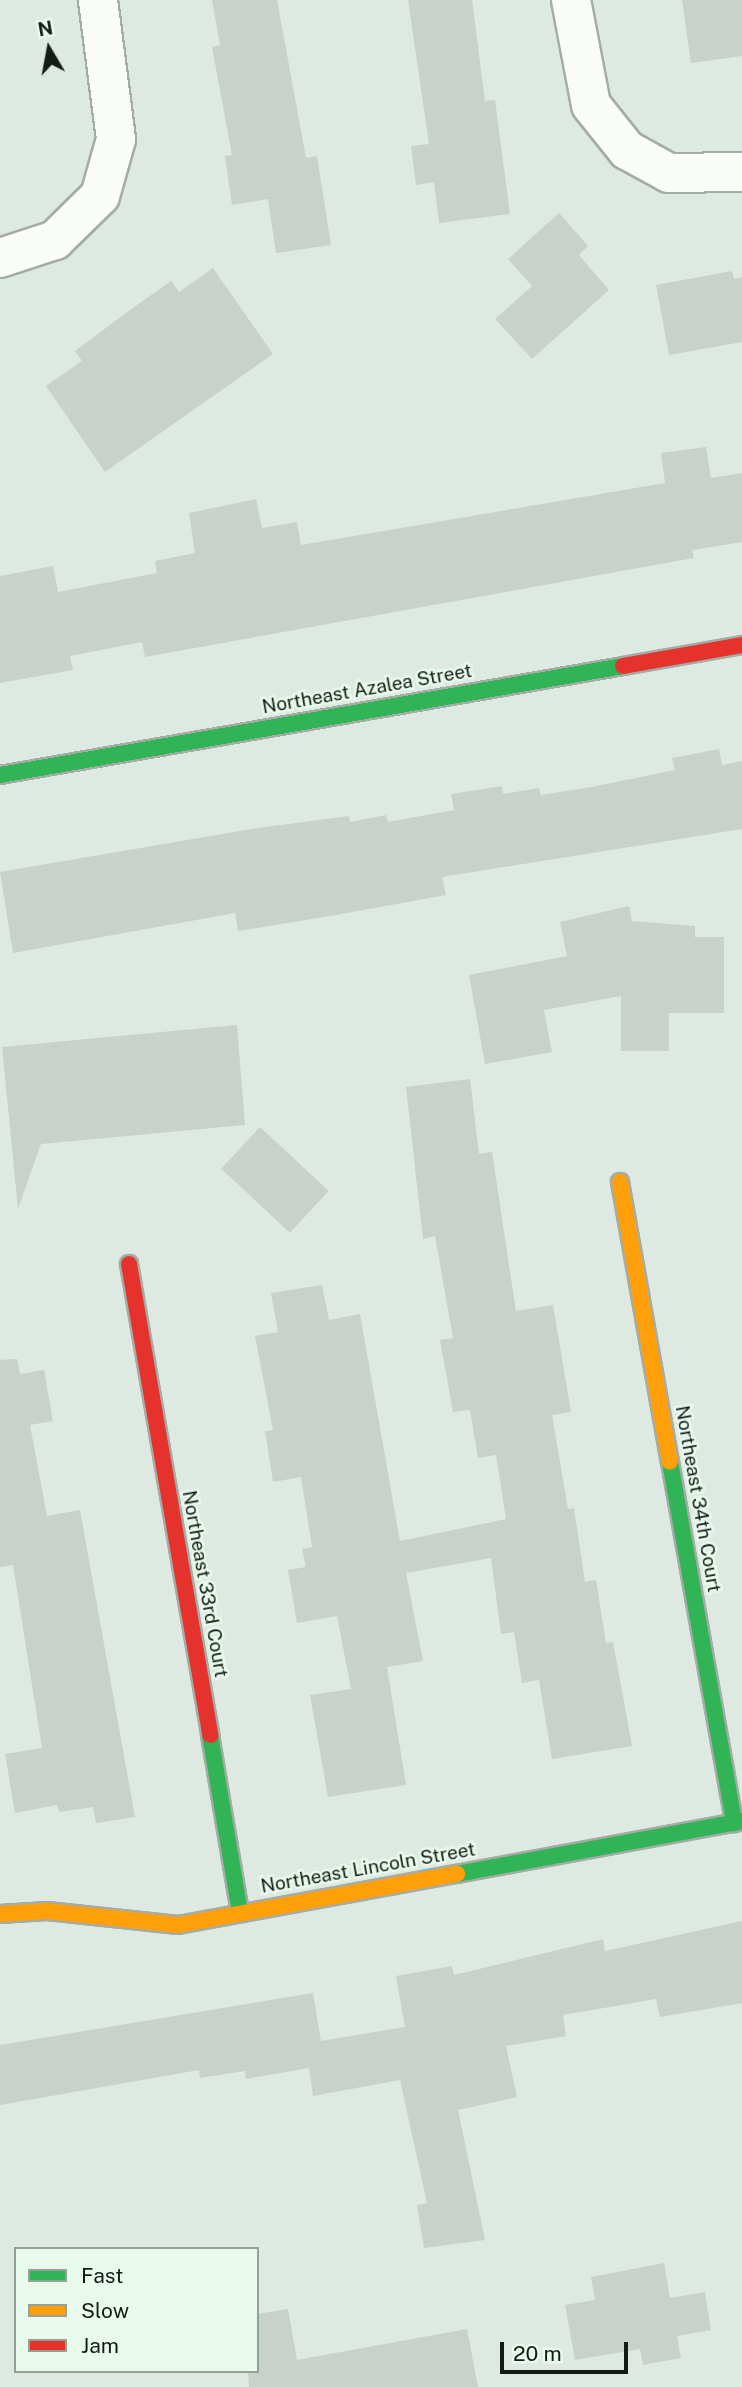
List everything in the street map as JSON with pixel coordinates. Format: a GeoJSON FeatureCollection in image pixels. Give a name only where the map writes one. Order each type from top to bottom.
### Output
{"type":"FeatureCollection","features":[{"type":"Feature","properties":{"kind":"street"},"geometry":{"type":"LineString","coordinates":[[0,258],[55,240],[100,195],[116,139],[98,0]]}},
{"type":"Feature","properties":{"kind":"street"},"geometry":{"type":"LineString","coordinates":[[571,0],[591,105],[627,150],[669,173],[742,172]]}},
{"type":"Feature","properties":{"kind":"street","name":"Northeast Azalea Street"},"geometry":{"type":"LineString","coordinates":[[0,775],[742,645]]}},
{"type":"Feature","properties":{"kind":"street","name":"Northeast 34th Court"},"geometry":{"type":"LineString","coordinates":[[620,1182],[738,1822]]}},
{"type":"Feature","properties":{"kind":"street","name":"Northeast 33rd Court"},"geometry":{"type":"LineString","coordinates":[[129,1264],[240,1912]]}},
{"type":"Feature","properties":{"kind":"street","name":"Northeast Lincoln Street"},"geometry":{"type":"LineString","coordinates":[[0,1914],[47,1910],[178,1925],[738,1822]]}},
{"type":"Feature","properties":{"kind":"building"},"geometry":{"type":"Polygon","coordinates":[[[212,0],[277,0],[306,158],[317,156],[331,245],[276,253],[268,199],[232,205],[225,156],[232,155],[212,47],[220,45],[212,0]]]}},
{"type":"Feature","properties":{"kind":"building"},"geometry":{"type":"Polygon","coordinates":[[[408,0],[472,0],[485,101],[495,100],[510,214],[439,223],[434,182],[416,185],[411,146],[429,144],[408,0]]]}},
{"type":"Feature","properties":{"kind":"building"},"geometry":{"type":"Polygon","coordinates":[[[682,0],[742,0],[742,56],[691,63],[682,0]]]}},
{"type":"Feature","properties":{"kind":"building"},"geometry":{"type":"Polygon","coordinates":[[[559,213],[588,246],[579,255],[609,290],[532,359],[495,319],[532,286],[508,259],[559,213]]]}},
{"type":"Feature","properties":{"kind":"building"},"geometry":{"type":"Polygon","coordinates":[[[213,268],[273,354],[105,472],[46,386],[82,361],[75,351],[171,281],[179,292],[213,268]]]}},
{"type":"Feature","properties":{"kind":"building"},"geometry":{"type":"Polygon","coordinates":[[[732,271],[734,279],[742,277],[742,342],[669,355],[656,285],[732,271]]]}},
{"type":"Feature","properties":{"kind":"building"},"geometry":{"type":"Polygon","coordinates":[[[706,447],[711,478],[742,473],[742,542],[692,550],[694,558],[145,657],[142,642],[70,656],[73,670],[0,683],[0,576],[53,566],[58,592],[157,573],[155,561],[195,553],[189,513],[256,499],[262,528],[297,522],[301,545],[665,483],[661,453],[706,447]]]}},
{"type":"Feature","properties":{"kind":"building"},"geometry":{"type":"Polygon","coordinates":[[[719,749],[722,765],[742,761],[742,829],[442,877],[446,895],[336,915],[238,931],[235,913],[13,953],[0,872],[258,828],[349,816],[350,822],[386,815],[388,822],[454,810],[451,794],[502,786],[503,794],[539,788],[541,795],[591,787],[675,770],[672,758],[719,749]]]}},
{"type":"Feature","properties":{"kind":"building"},"geometry":{"type":"Polygon","coordinates":[[[629,906],[632,921],[695,926],[695,937],[724,937],[724,1013],[669,1013],[669,1051],[621,1051],[621,996],[544,1010],[552,1052],[485,1064],[469,975],[567,956],[560,922],[629,906]]]}},
{"type":"Feature","properties":{"kind":"building"},"geometry":{"type":"Polygon","coordinates":[[[237,1025],[245,1125],[41,1144],[18,1209],[2,1047],[237,1025]]]}},
{"type":"Feature","properties":{"kind":"building"},"geometry":{"type":"Polygon","coordinates":[[[470,1079],[479,1154],[492,1152],[516,1311],[553,1305],[571,1412],[552,1415],[568,1509],[574,1508],[585,1582],[596,1580],[606,1643],[613,1642],[632,1746],[552,1759],[539,1680],[522,1683],[514,1632],[501,1634],[491,1558],[406,1573],[423,1661],[387,1667],[406,1785],[328,1797],[310,1695],[351,1689],[337,1616],[297,1623],[288,1570],[306,1567],[302,1549],[312,1547],[301,1477],[273,1482],[265,1431],[273,1430],[255,1336],[278,1332],[271,1293],[322,1285],[329,1320],[360,1314],[400,1541],[506,1519],[496,1455],[478,1458],[470,1410],[453,1412],[440,1340],[453,1338],[435,1236],[423,1239],[406,1087],[470,1079]]]}},
{"type":"Feature","properties":{"kind":"building"},"geometry":{"type":"Polygon","coordinates":[[[260,1127],[329,1191],[290,1233],[221,1169],[260,1127]]]}},
{"type":"Feature","properties":{"kind":"building"},"geometry":{"type":"Polygon","coordinates":[[[17,1359],[20,1374],[44,1370],[53,1421],[30,1425],[47,1516],[80,1510],[135,1817],[96,1823],[93,1807],[59,1812],[57,1805],[15,1813],[5,1754],[42,1748],[13,1565],[0,1567],[0,1360],[17,1359]]]}},
{"type":"Feature","properties":{"kind":"building"},"geometry":{"type":"Polygon","coordinates":[[[742,1921],[742,2003],[660,2017],[656,1999],[563,2015],[566,2036],[506,2046],[517,2097],[458,2110],[485,2240],[424,2248],[417,2205],[427,2203],[400,2080],[313,2096],[309,2068],[246,2079],[245,2071],[200,2078],[199,2070],[0,2105],[0,2045],[313,1993],[321,2041],[405,2027],[396,1976],[452,1966],[454,1975],[603,1939],[605,1951],[742,1921]]]}},
{"type":"Feature","properties":{"kind":"building"},"geometry":{"type":"Polygon","coordinates":[[[664,2263],[670,2298],[705,2292],[711,2330],[677,2336],[681,2358],[643,2365],[640,2349],[575,2360],[565,2305],[595,2300],[591,2277],[664,2263]]]}},
{"type":"Feature","properties":{"kind":"building"},"geometry":{"type":"Polygon","coordinates":[[[288,2309],[297,2360],[467,2329],[478,2387],[249,2387],[248,2373],[259,2373],[259,2314],[288,2309]]]}},
{"type":"Feature","properties":{"kind":"traffic: fast"},"geometry":{"type":"LineString","coordinates":[[0,775],[623,666]]}},
{"type":"Feature","properties":{"kind":"traffic: fast"},"geometry":{"type":"LineString","coordinates":[[670,1462],[734,1823]]}},
{"type":"Feature","properties":{"kind":"traffic: fast"},"geometry":{"type":"LineString","coordinates":[[210,1735],[240,1912]]}},
{"type":"Feature","properties":{"kind":"traffic: fast"},"geometry":{"type":"LineString","coordinates":[[457,1874],[742,1821]]}},
{"type":"Feature","properties":{"kind":"traffic: slow"},"geometry":{"type":"LineString","coordinates":[[620,1182],[670,1462]]}},
{"type":"Feature","properties":{"kind":"traffic: slow"},"geometry":{"type":"LineString","coordinates":[[0,1914],[47,1911],[178,1925],[457,1874]]}},
{"type":"Feature","properties":{"kind":"traffic: jam"},"geometry":{"type":"LineString","coordinates":[[623,666],[742,645]]}},
{"type":"Feature","properties":{"kind":"traffic: jam"},"geometry":{"type":"LineString","coordinates":[[129,1264],[210,1735]]}}]}
